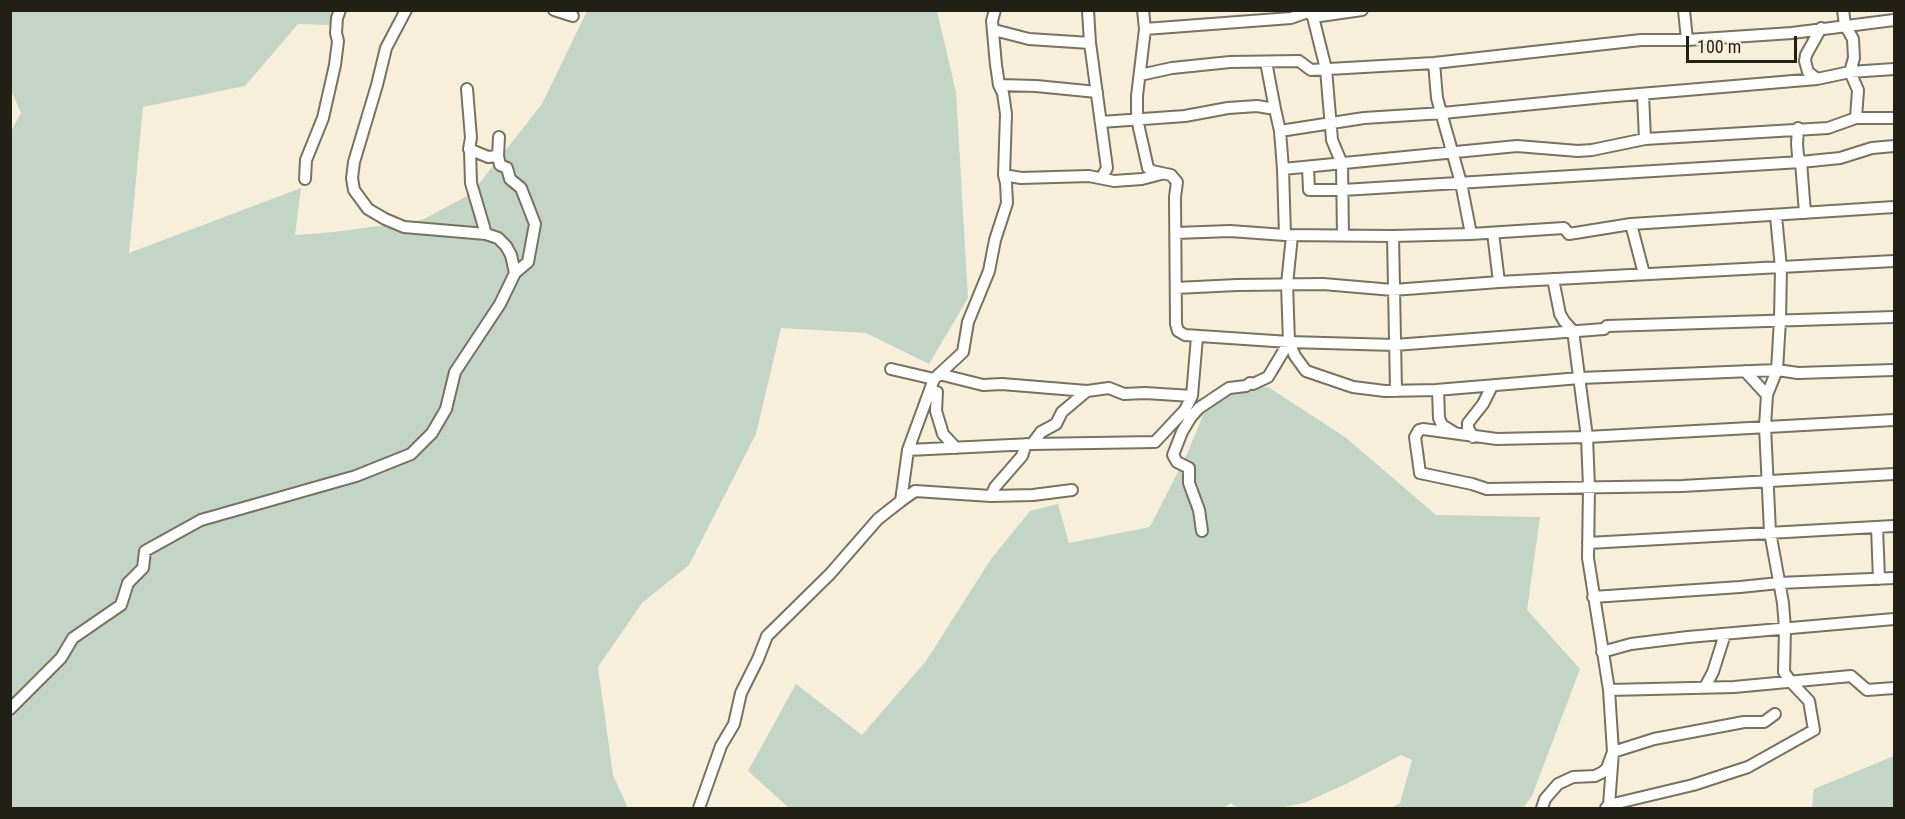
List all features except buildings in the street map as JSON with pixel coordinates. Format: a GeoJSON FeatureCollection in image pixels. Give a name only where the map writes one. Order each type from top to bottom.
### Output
{"type":"FeatureCollection","features":[{"type":"Feature","properties":{"kind":"street"},"geometry":{"type":"LineString","coordinates":[[305,179],[306,160],[323,118],[338,40],[336,33],[340,10]]}},
{"type":"Feature","properties":{"kind":"street"},"geometry":{"type":"LineString","coordinates":[[405,10],[386,48],[354,162],[352,178],[354,190],[368,209],[404,227],[486,234],[498,238],[511,255],[515,273]]}},
{"type":"Feature","properties":{"kind":"street"},"geometry":{"type":"LineString","coordinates":[[554,10],[573,16]]}},
{"type":"Feature","properties":{"kind":"street"},"geometry":{"type":"LineString","coordinates":[[901,501],[908,450],[926,401],[939,376],[963,352],[968,322],[989,271],[994,240],[1007,203],[1004,175],[1006,114],[996,65],[992,21],[995,10]]}},
{"type":"Feature","properties":{"kind":"street"},"geometry":{"type":"LineString","coordinates":[[1088,10],[1090,43],[1107,168],[1102,177]]}},
{"type":"Feature","properties":{"kind":"street"},"geometry":{"type":"LineString","coordinates":[[1143,10],[1145,29],[1137,96],[1137,119],[1148,168],[1171,175],[1177,182],[1175,197],[1176,324],[1178,332],[1197,337],[1395,345],[1604,329],[1607,326],[1894,317]]}},
{"type":"Feature","properties":{"kind":"street"},"geometry":{"type":"LineString","coordinates":[[1145,29],[1362,10]]}},
{"type":"Feature","properties":{"kind":"street"},"geometry":{"type":"LineString","coordinates":[[1684,10],[1687,40]]}},
{"type":"Feature","properties":{"kind":"street"},"geometry":{"type":"LineString","coordinates":[[1843,10],[1845,25],[1853,39],[1854,58],[1850,72],[1858,90],[1856,118]]}},
{"type":"Feature","properties":{"kind":"street"},"geometry":{"type":"LineString","coordinates":[[1310,13],[1326,69],[1329,124],[1334,148],[1342,164],[1343,236]]}},
{"type":"Feature","properties":{"kind":"street"},"geometry":{"type":"LineString","coordinates":[[1140,75],[1172,68],[1230,62],[1299,61],[1309,69],[1434,63],[1641,40],[1687,40],[1792,33],[1894,20]]}},
{"type":"Feature","properties":{"kind":"street"},"geometry":{"type":"LineString","coordinates":[[1817,79],[1808,72],[1805,61],[1821,28]]}},
{"type":"Feature","properties":{"kind":"street"},"geometry":{"type":"LineString","coordinates":[[994,30],[1029,39],[1090,43]]}},
{"type":"Feature","properties":{"kind":"street"},"geometry":{"type":"LineString","coordinates":[[1266,62],[1280,131],[1288,236],[1289,342],[1295,356],[1306,371],[1353,387],[1396,391],[1438,390],[1580,378],[1745,371],[1777,370],[1798,373],[1894,370]]}},
{"type":"Feature","properties":{"kind":"street"},"geometry":{"type":"LineString","coordinates":[[1434,63],[1437,98],[1461,183],[1471,234]]}},
{"type":"Feature","properties":{"kind":"street"},"geometry":{"type":"LineString","coordinates":[[1280,131],[1364,118],[1817,79],[1850,72],[1894,69]]}},
{"type":"Feature","properties":{"kind":"street"},"geometry":{"type":"LineString","coordinates":[[999,85],[1097,92]]}},
{"type":"Feature","properties":{"kind":"street"},"geometry":{"type":"LineString","coordinates":[[467,89],[471,183],[486,234]]}},
{"type":"Feature","properties":{"kind":"street"},"geometry":{"type":"LineString","coordinates":[[1643,93],[1646,139]]}},
{"type":"Feature","properties":{"kind":"street"},"geometry":{"type":"LineString","coordinates":[[1101,122],[1185,116],[1228,108],[1257,106],[1275,109]]}},
{"type":"Feature","properties":{"kind":"street"},"geometry":{"type":"LineString","coordinates":[[1283,169],[1517,146],[1585,151],[1646,139],[1798,128],[1828,128],[1856,118],[1894,118]]}},
{"type":"Feature","properties":{"kind":"street"},"geometry":{"type":"LineString","coordinates":[[1798,128],[1797,144],[1801,162],[1805,213]]}},
{"type":"Feature","properties":{"kind":"street"},"geometry":{"type":"LineString","coordinates":[[10,709],[61,658],[73,638],[122,605],[128,583],[143,568],[145,551],[201,520],[356,476],[411,454],[432,434],[446,409],[455,372],[500,304],[515,273],[528,262],[535,224],[521,188],[510,179],[507,168],[500,165],[499,136]]}},
{"type":"Feature","properties":{"kind":"street"},"geometry":{"type":"LineString","coordinates":[[1308,167],[1309,190],[1344,190],[1801,162],[1840,158],[1872,148],[1894,146]]}},
{"type":"Feature","properties":{"kind":"street"},"geometry":{"type":"LineString","coordinates":[[470,150],[488,157],[498,156]]}},
{"type":"Feature","properties":{"kind":"street"},"geometry":{"type":"LineString","coordinates":[[1004,175],[1021,178],[1102,177],[1114,181],[1163,174]]}},
{"type":"Feature","properties":{"kind":"street"},"geometry":{"type":"LineString","coordinates":[[1176,233],[1230,231],[1288,236],[1393,236],[1564,228],[1569,234],[1630,224],[1894,207]]}},
{"type":"Feature","properties":{"kind":"street"},"geometry":{"type":"LineString","coordinates":[[1553,279],[1560,314],[1573,331],[1587,437],[1588,543],[1593,597],[1609,690],[1613,752],[1607,807],[1693,785],[1748,767],[1814,730],[1811,705],[1786,676],[1783,665],[1785,629],[1770,532],[1765,426],[1767,395],[1777,370],[1780,320],[1782,268],[1776,216]]}},
{"type":"Feature","properties":{"kind":"street"},"geometry":{"type":"LineString","coordinates":[[1630,224],[1644,274]]}},
{"type":"Feature","properties":{"kind":"street"},"geometry":{"type":"LineString","coordinates":[[1493,233],[1499,282]]}},
{"type":"Feature","properties":{"kind":"street"},"geometry":{"type":"LineString","coordinates":[[1393,236],[1396,391]]}},
{"type":"Feature","properties":{"kind":"street"},"geometry":{"type":"LineString","coordinates":[[1176,288],[1323,284],[1393,290],[1499,282],[1894,261]]}},
{"type":"Feature","properties":{"kind":"street"},"geometry":{"type":"LineString","coordinates":[[1197,337],[1192,396],[1173,455],[1177,462],[1189,468],[1189,483],[1199,510],[1202,531]]}},
{"type":"Feature","properties":{"kind":"street"},"geometry":{"type":"LineString","coordinates":[[908,450],[1029,444],[1155,442],[1187,414],[1229,388],[1246,386],[1268,377],[1289,342]]}},
{"type":"Feature","properties":{"kind":"street"},"geometry":{"type":"LineString","coordinates":[[891,369],[983,385],[1002,384],[1087,391],[1109,388],[1124,394],[1192,396]]}},
{"type":"Feature","properties":{"kind":"street"},"geometry":{"type":"LineString","coordinates":[[1745,371],[1767,395]]}},
{"type":"Feature","properties":{"kind":"street"},"geometry":{"type":"LineString","coordinates":[[939,376],[936,411],[943,434],[956,448]]}},
{"type":"Feature","properties":{"kind":"street"},"geometry":{"type":"LineString","coordinates":[[1473,437],[1468,423],[1483,404],[1492,386]]}},
{"type":"Feature","properties":{"kind":"street"},"geometry":{"type":"LineString","coordinates":[[1438,390],[1439,418],[1442,425],[1455,433]]}},
{"type":"Feature","properties":{"kind":"street"},"geometry":{"type":"LineString","coordinates":[[992,496],[995,487],[1022,456],[1029,444],[1041,432],[1056,424],[1062,412],[1087,391]]}},
{"type":"Feature","properties":{"kind":"street"},"geometry":{"type":"LineString","coordinates":[[926,401],[937,392]]}},
{"type":"Feature","properties":{"kind":"street"},"geometry":{"type":"LineString","coordinates":[[1894,420],[1587,437],[1497,439],[1455,433],[1444,434],[1423,429],[1416,433],[1415,437],[1420,472],[1487,489],[1767,481],[1894,474]]}},
{"type":"Feature","properties":{"kind":"street"},"geometry":{"type":"LineString","coordinates":[[699,808],[721,746],[734,724],[741,693],[767,636],[830,574],[878,519],[915,491],[992,496],[1033,495],[1072,490]]}},
{"type":"Feature","properties":{"kind":"street"},"geometry":{"type":"LineString","coordinates":[[1588,543],[1894,526]]}},
{"type":"Feature","properties":{"kind":"street"},"geometry":{"type":"LineString","coordinates":[[1877,527],[1879,579]]}},
{"type":"Feature","properties":{"kind":"street"},"geometry":{"type":"LineString","coordinates":[[1593,597],[1720,589],[1779,582],[1894,578]]}},
{"type":"Feature","properties":{"kind":"street"},"geometry":{"type":"LineString","coordinates":[[1602,652],[1631,644],[1894,619]]}},
{"type":"Feature","properties":{"kind":"street"},"geometry":{"type":"LineString","coordinates":[[1705,687],[1713,672],[1725,634]]}},
{"type":"Feature","properties":{"kind":"street"},"geometry":{"type":"LineString","coordinates":[[1609,690],[1734,687],[1851,676],[1867,690],[1894,688]]}},
{"type":"Feature","properties":{"kind":"street"},"geometry":{"type":"LineString","coordinates":[[1613,752],[1654,739],[1744,722],[1764,722],[1775,714]]}},
{"type":"Feature","properties":{"kind":"street"},"geometry":{"type":"LineString","coordinates":[[1542,808],[1545,799],[1558,784],[1573,777],[1595,776],[1603,772],[1613,752]]}},
{"type":"Feature","properties":{"kind":"green space"},"geometry":{"type":"Polygon","coordinates":[[[10,11],[333,11],[331,25],[298,24],[245,86],[143,107],[129,253],[301,188],[295,235],[422,220],[471,194],[542,104],[587,11],[937,11],[956,92],[968,298],[929,364],[866,333],[781,328],[756,434],[689,565],[642,603],[598,667],[613,775],[628,808],[11,808],[10,133],[21,113],[11,90],[10,11]]]}},
{"type":"Feature","properties":{"kind":"green space"},"geometry":{"type":"Polygon","coordinates":[[[1268,387],[1345,437],[1436,515],[1540,517],[1527,610],[1580,669],[1532,796],[1523,808],[1391,808],[1400,803],[1412,760],[1401,755],[1304,803],[1278,808],[1242,808],[1231,803],[1223,808],[789,808],[748,771],[796,684],[862,735],[926,661],[991,559],[1030,511],[1058,504],[1069,543],[1150,527],[1187,454],[1213,391],[1268,387]]]}},
{"type":"Feature","properties":{"kind":"green space"},"geometry":{"type":"Polygon","coordinates":[[[1894,756],[1894,808],[1812,808],[1814,789],[1894,756]]]}}]}
